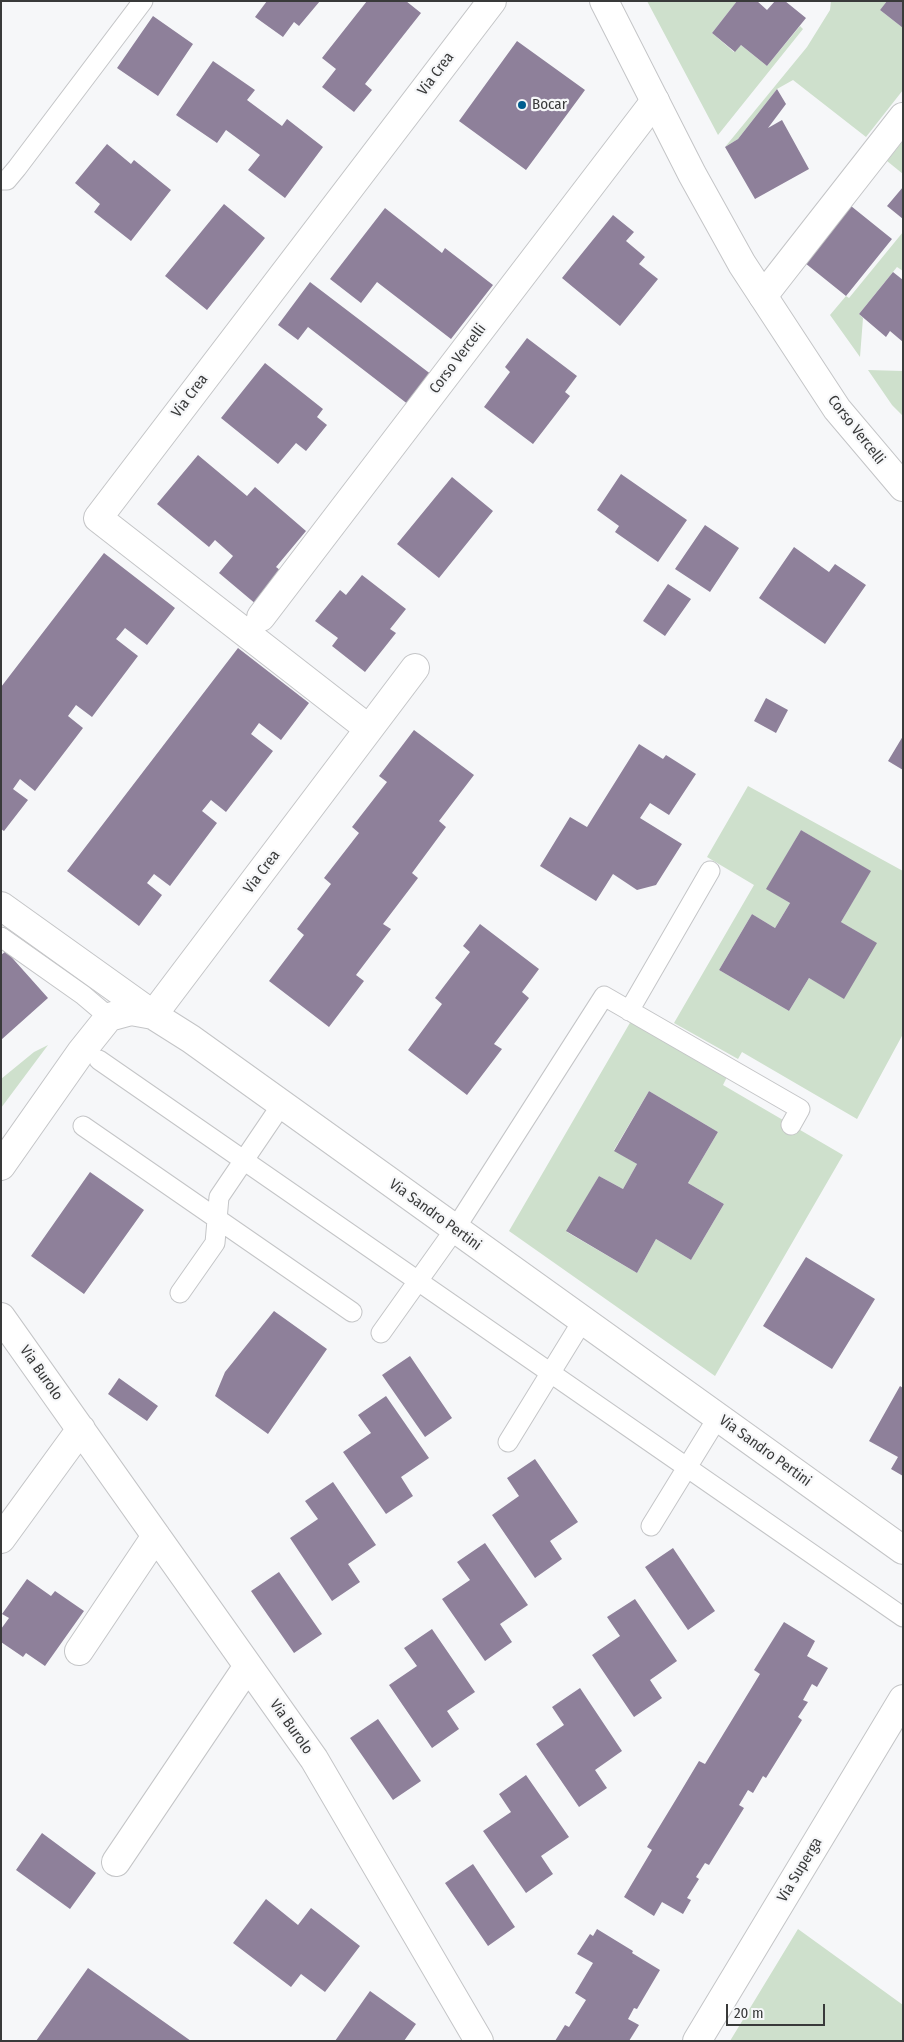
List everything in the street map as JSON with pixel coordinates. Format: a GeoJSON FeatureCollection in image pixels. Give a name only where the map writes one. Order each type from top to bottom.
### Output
{"type":"FeatureCollection","features":[{"type":"Feature","properties":{"kind":"street","name":"Via Crea"},"geometry":{"type":"LineString","coordinates":[[369,729],[98,518],[492,1]]}},
{"type":"Feature","properties":{"kind":"street","name":"Corso Vercelli"},"geometry":{"type":"LineString","coordinates":[[604,1],[692,174],[763,296],[837,409],[903,487]]}},
{"type":"Feature","properties":{"kind":"street","name":"Corso Vercelli"},"geometry":{"type":"LineString","coordinates":[[261,617],[655,101]]}},
{"type":"Feature","properties":{"kind":"street"},"geometry":{"type":"LineString","coordinates":[[763,296],[903,117]]}},
{"type":"Feature","properties":{"kind":"street","name":"Via Crea"},"geometry":{"type":"LineString","coordinates":[[153,1015],[415,668]]}},
{"type":"Feature","properties":{"kind":"street"},"geometry":{"type":"LineString","coordinates":[[1,906],[153,1015]]}},
{"type":"Feature","properties":{"kind":"street","name":"Via Sandro Pertini"},"geometry":{"type":"LineString","coordinates":[[109,1017],[131,1011],[153,1015],[191,1039],[903,1550]]}},
{"type":"Feature","properties":{"kind":"street"},"geometry":{"type":"LineString","coordinates":[[1,1166],[81,1052],[109,1017]]}},
{"type":"Feature","properties":{"kind":"street","name":"Via Burolo"},"geometry":{"type":"LineString","coordinates":[[1,1317],[314,1760],[479,2041]]}},
{"type":"Feature","properties":{"kind":"street"},"geometry":{"type":"LineString","coordinates":[[1,1538],[80,1429]]}},
{"type":"Feature","properties":{"kind":"street"},"geometry":{"type":"LineString","coordinates":[[79,1651],[156,1536]]}},
{"type":"Feature","properties":{"kind":"street"},"geometry":{"type":"LineString","coordinates":[[116,1862],[248,1666]]}},
{"type":"Feature","properties":{"kind":"street","name":"Via Superga"},"geometry":{"type":"LineString","coordinates":[[697,2041],[903,1700]]}},
{"type":"Feature","properties":{"kind":"lane"},"geometry":{"type":"LineString","coordinates":[[1,180],[7,180],[17,168],[143,1]]}},
{"type":"Feature","properties":{"kind":"lane"},"geometry":{"type":"LineString","coordinates":[[629,1011],[710,871]]}},
{"type":"Feature","properties":{"kind":"lane"},"geometry":{"type":"LineString","coordinates":[[1,937],[83,995],[109,1017]]}},
{"type":"Feature","properties":{"kind":"lane"},"geometry":{"type":"LineString","coordinates":[[381,1334],[455,1229],[604,996],[800,1109],[791,1125]]}},
{"type":"Feature","properties":{"kind":"lane"},"geometry":{"type":"LineString","coordinates":[[100,1060],[903,1617]]}},
{"type":"Feature","properties":{"kind":"lane"},"geometry":{"type":"LineString","coordinates":[[180,1293],[215,1243],[219,1197],[282,1104]]}},
{"type":"Feature","properties":{"kind":"lane"},"geometry":{"type":"LineString","coordinates":[[83,1126],[352,1312]]}},
{"type":"Feature","properties":{"kind":"lane"},"geometry":{"type":"LineString","coordinates":[[508,1442],[582,1320]]}},
{"type":"Feature","properties":{"kind":"lane"},"geometry":{"type":"LineString","coordinates":[[651,1526],[718,1417]]}},
{"type":"Feature","properties":{"kind":"green space"},"geometry":{"type":"Polygon","coordinates":[[[647,1],[737,1],[712,33],[734,52],[741,45],[767,66],[800,26],[803,29],[718,135],[647,1]]]}},
{"type":"Feature","properties":{"kind":"green space"},"geometry":{"type":"Polygon","coordinates":[[[831,1],[887,1],[880,10],[903,28],[903,90],[866,137],[793,80],[777,89],[738,139],[725,147],[807,47],[830,10],[831,1]]]}},
{"type":"Feature","properties":{"kind":"green space"},"geometry":{"type":"Polygon","coordinates":[[[903,141],[903,174],[887,161],[903,141]]]}},
{"type":"Feature","properties":{"kind":"green space"},"geometry":{"type":"Polygon","coordinates":[[[903,232],[903,271],[897,267],[859,314],[863,318],[860,357],[830,315],[846,296],[849,298],[903,232]]]}},
{"type":"Feature","properties":{"kind":"green space"},"geometry":{"type":"Polygon","coordinates":[[[868,370],[903,371],[903,416],[892,405],[868,370]]]}},
{"type":"Feature","properties":{"kind":"green space"},"geometry":{"type":"Polygon","coordinates":[[[748,786],[903,871],[903,1034],[857,1119],[742,1052],[738,1059],[674,1023],[754,885],[707,857],[748,786]],[[801,830],[767,889],[790,903],[775,928],[752,914],[719,970],[789,1011],[809,978],[844,998],[876,943],[841,922],[870,871],[801,830]]]}},
{"type":"Feature","properties":{"kind":"green space"},"geometry":{"type":"Polygon","coordinates":[[[631,1021],[727,1077],[723,1085],[843,1155],[715,1376],[509,1231],[631,1021]],[[649,1091],[614,1150],[637,1164],[623,1189],[599,1176],[567,1232],[637,1273],[656,1239],[691,1260],[724,1204],[688,1183],[718,1132],[649,1091]]]}},
{"type":"Feature","properties":{"kind":"green space"},"geometry":{"type":"Polygon","coordinates":[[[48,1045],[1,1108],[1,1079],[34,1052],[48,1045]]]}},
{"type":"Feature","properties":{"kind":"green space"},"geometry":{"type":"Polygon","coordinates":[[[798,1929],[903,2005],[903,2041],[730,2041],[798,1929]]]}},
{"type":"Feature","properties":{"kind":"building"},"geometry":{"type":"Polygon","coordinates":[[[267,1],[320,1],[299,26],[294,22],[283,37],[255,17],[267,1]]]}},
{"type":"Feature","properties":{"kind":"building"},"geometry":{"type":"Polygon","coordinates":[[[367,1],[406,1],[421,13],[365,84],[372,90],[354,112],[322,87],[336,69],[322,58],[367,1]]]}},
{"type":"Feature","properties":{"kind":"building"},"geometry":{"type":"Polygon","coordinates":[[[737,1],[757,1],[767,10],[775,1],[785,1],[806,18],[767,66],[741,45],[735,52],[712,33],[737,1]]]}},
{"type":"Feature","properties":{"kind":"building"},"geometry":{"type":"Polygon","coordinates":[[[887,1],[903,1],[903,28],[880,10],[887,1]]]}},
{"type":"Feature","properties":{"kind":"building"},"geometry":{"type":"Polygon","coordinates":[[[153,16],[193,44],[158,96],[117,68],[153,16]]]}},
{"type":"Feature","properties":{"kind":"building","name":"Bocar"},"geometry":{"type":"Polygon","coordinates":[[[517,41],[585,90],[526,170],[459,121],[517,41]]]}},
{"type":"Feature","properties":{"kind":"building"},"geometry":{"type":"Polygon","coordinates":[[[213,61],[255,90],[247,100],[282,126],[287,119],[323,147],[285,198],[248,170],[260,155],[226,130],[217,143],[176,115],[213,61]]]}},
{"type":"Feature","properties":{"kind":"building"},"geometry":{"type":"Polygon","coordinates":[[[777,89],[786,104],[768,128],[782,120],[809,169],[755,199],[725,147],[738,139],[777,89]]]}},
{"type":"Feature","properties":{"kind":"building"},"geometry":{"type":"Polygon","coordinates":[[[107,144],[131,164],[134,160],[171,190],[131,241],[94,212],[100,204],[75,183],[107,144]]]}},
{"type":"Feature","properties":{"kind":"building"},"geometry":{"type":"Polygon","coordinates":[[[903,187],[903,219],[887,206],[903,187]]]}},
{"type":"Feature","properties":{"kind":"building"},"geometry":{"type":"Polygon","coordinates":[[[224,204],[265,238],[207,310],[165,276],[224,204]]]}},
{"type":"Feature","properties":{"kind":"building"},"geometry":{"type":"Polygon","coordinates":[[[851,206],[892,239],[846,296],[805,263],[851,206]]]}},
{"type":"Feature","properties":{"kind":"building"},"geometry":{"type":"Polygon","coordinates":[[[385,208],[442,253],[445,248],[493,285],[451,339],[377,282],[361,303],[330,279],[385,208]]]}},
{"type":"Feature","properties":{"kind":"building"},"geometry":{"type":"Polygon","coordinates":[[[613,215],[634,232],[626,241],[645,257],[639,264],[658,279],[620,326],[562,278],[613,215]]]}},
{"type":"Feature","properties":{"kind":"building"},"geometry":{"type":"Polygon","coordinates":[[[893,272],[903,280],[903,342],[890,331],[886,337],[859,314],[893,272]]]}},
{"type":"Feature","properties":{"kind":"building"},"geometry":{"type":"Polygon","coordinates":[[[310,282],[432,375],[409,405],[308,327],[298,340],[278,325],[310,282]]]}},
{"type":"Feature","properties":{"kind":"building"},"geometry":{"type":"Polygon","coordinates":[[[527,338],[577,376],[565,392],[570,396],[533,444],[484,407],[510,372],[505,367],[527,338]]]}},
{"type":"Feature","properties":{"kind":"building"},"geometry":{"type":"Polygon","coordinates":[[[265,363],[323,409],[317,417],[327,425],[306,451],[296,443],[278,464],[221,418],[265,363]]]}},
{"type":"Feature","properties":{"kind":"building"},"geometry":{"type":"Polygon","coordinates":[[[198,455],[247,496],[255,487],[306,531],[276,567],[284,573],[257,605],[219,573],[233,556],[215,540],[209,547],[157,504],[198,455]]]}},
{"type":"Feature","properties":{"kind":"building"},"geometry":{"type":"Polygon","coordinates":[[[621,474],[687,520],[658,562],[615,532],[619,526],[597,510],[621,474]]]}},
{"type":"Feature","properties":{"kind":"building"},"geometry":{"type":"Polygon","coordinates":[[[452,477],[493,511],[439,578],[397,544],[452,477]]]}},
{"type":"Feature","properties":{"kind":"building"},"geometry":{"type":"Polygon","coordinates":[[[705,525],[739,548],[710,592],[675,569],[705,525]]]}},
{"type":"Feature","properties":{"kind":"building"},"geometry":{"type":"Polygon","coordinates":[[[794,547],[829,572],[835,564],[866,585],[825,644],[759,598],[794,547]]]}},
{"type":"Feature","properties":{"kind":"building"},"geometry":{"type":"Polygon","coordinates":[[[104,553],[175,608],[147,645],[125,628],[116,639],[138,656],[92,717],[76,705],[68,716],[83,728],[35,791],[20,779],[13,789],[28,800],[4,831],[1,829],[1,687],[104,553]]]}},
{"type":"Feature","properties":{"kind":"building"},"geometry":{"type":"Polygon","coordinates":[[[362,575],[406,609],[390,629],[396,633],[365,672],[332,646],[338,638],[315,621],[340,590],[346,595],[362,575]]]}},
{"type":"Feature","properties":{"kind":"building"},"geometry":{"type":"Polygon","coordinates":[[[668,584],[691,599],[665,636],[643,621],[668,584]]]}},
{"type":"Feature","properties":{"kind":"building"},"geometry":{"type":"Polygon","coordinates":[[[238,648],[309,703],[281,740],[259,723],[251,734],[273,751],[226,812],[211,800],[202,811],[217,823],[170,886],[154,874],[147,883],[162,895],[139,926],[67,871],[238,648]]]}},
{"type":"Feature","properties":{"kind":"building"},"geometry":{"type":"Polygon","coordinates":[[[766,698],[788,710],[776,733],[754,721],[766,698]]]}},
{"type":"Feature","properties":{"kind":"building"},"geometry":{"type":"Polygon","coordinates":[[[414,730],[474,775],[439,821],[446,827],[412,873],[418,878],[383,924],[391,929],[356,975],[364,981],[329,1027],[269,981],[304,935],[297,929],[331,884],[324,878],[359,833],[352,827],[387,782],[379,776],[414,730]]]}},
{"type":"Feature","properties":{"kind":"building"},"geometry":{"type":"Polygon","coordinates":[[[903,736],[903,770],[888,761],[903,736]]]}},
{"type":"Feature","properties":{"kind":"building"},"geometry":{"type":"Polygon","coordinates":[[[639,744],[663,759],[666,755],[696,774],[669,815],[650,803],[640,818],[682,844],[656,885],[637,890],[613,874],[596,901],[540,866],[570,817],[587,827],[639,744]]]}},
{"type":"Feature","properties":{"kind":"building"},"geometry":{"type":"Polygon","coordinates":[[[801,830],[871,871],[841,922],[877,943],[844,999],[809,978],[789,1011],[719,970],[752,914],[775,928],[790,903],[766,889],[801,830]]]}},
{"type":"Feature","properties":{"kind":"building"},"geometry":{"type":"Polygon","coordinates":[[[480,924],[539,969],[522,992],[529,998],[494,1044],[502,1049],[467,1095],[408,1050],[442,1004],[435,998],[470,952],[463,946],[480,924]]]}},
{"type":"Feature","properties":{"kind":"building"},"geometry":{"type":"Polygon","coordinates":[[[6,951],[48,998],[1,1040],[1,955],[6,951]]]}},
{"type":"Feature","properties":{"kind":"building"},"geometry":{"type":"Polygon","coordinates":[[[649,1091],[718,1132],[688,1183],[724,1204],[691,1260],[656,1239],[637,1273],[566,1231],[599,1176],[623,1189],[637,1164],[614,1151],[649,1091]]]}},
{"type":"Feature","properties":{"kind":"building"},"geometry":{"type":"Polygon","coordinates":[[[90,1172],[144,1210],[84,1294],[31,1256],[90,1172]]]}},
{"type":"Feature","properties":{"kind":"building"},"geometry":{"type":"Polygon","coordinates":[[[806,1257],[875,1299],[832,1369],[763,1326],[806,1257]]]}},
{"type":"Feature","properties":{"kind":"building"},"geometry":{"type":"Polygon","coordinates":[[[274,1311],[327,1349],[268,1434],[215,1396],[225,1372],[274,1311]]]}},
{"type":"Feature","properties":{"kind":"building"},"geometry":{"type":"Polygon","coordinates":[[[410,1356],[452,1418],[425,1437],[382,1375],[410,1356]]]}},
{"type":"Feature","properties":{"kind":"building"},"geometry":{"type":"Polygon","coordinates":[[[119,1378],[158,1406],[147,1421],[108,1394],[119,1378]]]}},
{"type":"Feature","properties":{"kind":"building"},"geometry":{"type":"Polygon","coordinates":[[[900,1386],[903,1388],[903,1476],[891,1469],[898,1457],[869,1441],[900,1386]]]}},
{"type":"Feature","properties":{"kind":"building"},"geometry":{"type":"Polygon","coordinates":[[[386,1396],[429,1458],[401,1477],[413,1496],[386,1514],[343,1452],[371,1433],[358,1415],[386,1396]]]}},
{"type":"Feature","properties":{"kind":"building"},"geometry":{"type":"Polygon","coordinates":[[[535,1459],[578,1522],[550,1541],[562,1559],[535,1578],[492,1515],[519,1496],[507,1478],[535,1459]]]}},
{"type":"Feature","properties":{"kind":"building"},"geometry":{"type":"Polygon","coordinates":[[[333,1482],[376,1545],[348,1564],[360,1582],[332,1601],[290,1538],[318,1519],[305,1501],[333,1482]]]}},
{"type":"Feature","properties":{"kind":"building"},"geometry":{"type":"Polygon","coordinates":[[[485,1543],[528,1605],[500,1624],[512,1642],[485,1661],[442,1599],[470,1580],[457,1562],[485,1543]]]}},
{"type":"Feature","properties":{"kind":"building"},"geometry":{"type":"Polygon","coordinates":[[[673,1548],[715,1611],[688,1630],[645,1567],[673,1548]]]}},
{"type":"Feature","properties":{"kind":"building"},"geometry":{"type":"Polygon","coordinates":[[[279,1572],[322,1634],[294,1653],[251,1591],[279,1572]]]}},
{"type":"Feature","properties":{"kind":"building"},"geometry":{"type":"Polygon","coordinates":[[[27,1579],[51,1596],[55,1591],[84,1611],[45,1666],[26,1653],[23,1657],[1,1642],[1,1629],[9,1618],[2,1614],[27,1579]]]}},
{"type":"Feature","properties":{"kind":"building"},"geometry":{"type":"Polygon","coordinates":[[[635,1599],[677,1661],[650,1680],[662,1698],[634,1717],[592,1655],[620,1636],[607,1617],[635,1599]]]}},
{"type":"Feature","properties":{"kind":"building"},"geometry":{"type":"Polygon","coordinates":[[[784,1622],[815,1641],[807,1656],[828,1668],[817,1687],[812,1684],[803,1700],[808,1702],[798,1717],[802,1720],[766,1778],[763,1776],[753,1793],[748,1790],[739,1805],[744,1808],[709,1865],[705,1863],[696,1877],[699,1879],[687,1898],[691,1900],[683,1914],[662,1902],[654,1916],[624,1897],[652,1850],[647,1847],[699,1761],[705,1764],[760,1674],[754,1670],[784,1622]]]}},
{"type":"Feature","properties":{"kind":"building"},"geometry":{"type":"Polygon","coordinates":[[[432,1629],[475,1692],[447,1711],[459,1729],[432,1748],[389,1685],[417,1666],[404,1648],[432,1629]]]}},
{"type":"Feature","properties":{"kind":"building"},"geometry":{"type":"Polygon","coordinates":[[[580,1688],[622,1751],[595,1770],[607,1788],[579,1807],[536,1744],[564,1725],[552,1707],[580,1688]]]}},
{"type":"Feature","properties":{"kind":"building"},"geometry":{"type":"Polygon","coordinates":[[[378,1719],[421,1781],[393,1800],[350,1738],[378,1719]]]}},
{"type":"Feature","properties":{"kind":"building"},"geometry":{"type":"Polygon","coordinates":[[[526,1775],[569,1837],[541,1856],[553,1874],[526,1893],[483,1831],[511,1812],[499,1794],[526,1775]]]}},
{"type":"Feature","properties":{"kind":"building"},"geometry":{"type":"Polygon","coordinates":[[[42,1833],[96,1873],[70,1909],[16,1870],[42,1833]]]}},
{"type":"Feature","properties":{"kind":"building"},"geometry":{"type":"Polygon","coordinates":[[[473,1864],[515,1927],[488,1946],[445,1883],[473,1864]]]}},
{"type":"Feature","properties":{"kind":"building"},"geometry":{"type":"Polygon","coordinates":[[[266,1899],[298,1925],[311,1908],[360,1946],[325,1992],[301,1974],[291,1987],[233,1943],[266,1899]]]}},
{"type":"Feature","properties":{"kind":"building"},"geometry":{"type":"Polygon","coordinates":[[[597,1929],[660,1970],[637,2009],[634,2008],[628,2019],[639,2025],[629,2041],[555,2041],[565,2025],[569,2027],[586,2000],[575,1993],[593,1963],[577,1954],[590,1934],[593,1936],[597,1929]]]}},
{"type":"Feature","properties":{"kind":"building"},"geometry":{"type":"Polygon","coordinates":[[[88,1968],[191,2041],[36,2041],[88,1968]]]}},
{"type":"Feature","properties":{"kind":"building"},"geometry":{"type":"Polygon","coordinates":[[[370,1991],[416,2024],[404,2041],[335,2041],[370,1991]]]}},
{"type":"Feature","properties":{"kind":"place","name":"Bocar"},"geometry":{"type":"Point","coordinates":[522,105]}}]}
